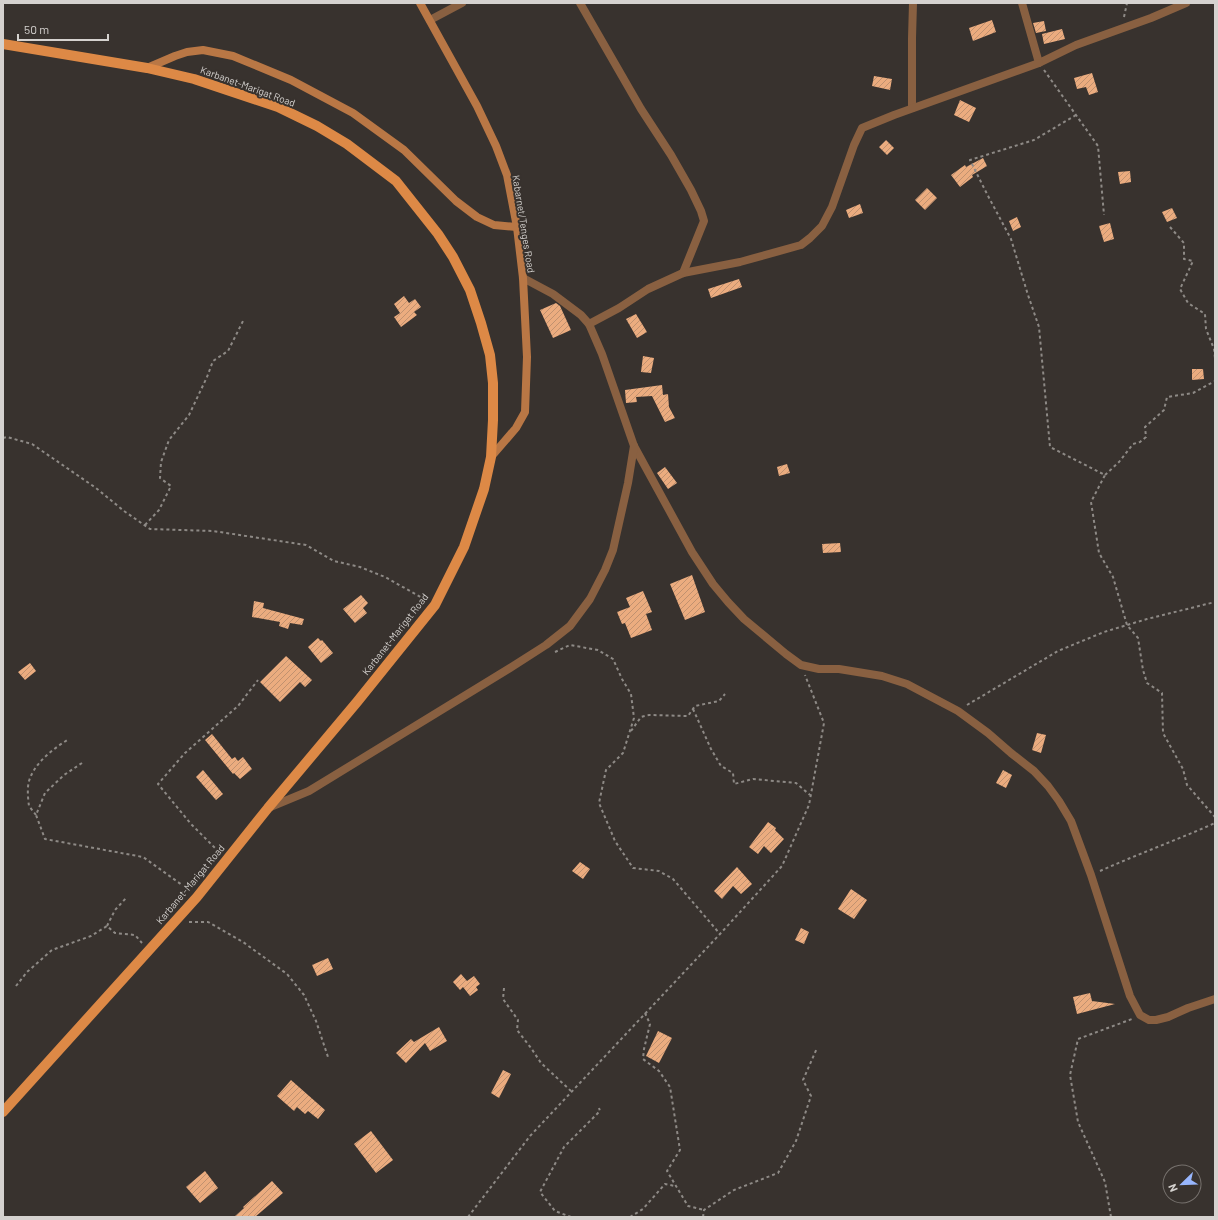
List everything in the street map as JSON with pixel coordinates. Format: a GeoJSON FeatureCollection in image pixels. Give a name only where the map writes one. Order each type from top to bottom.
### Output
{"type":"FeatureCollection","features":[{"type":"Feature","properties":{"kind":"main road","name":"Karbanet-Marigat Road"},"geometry":{"type":"LineString","coordinates":[[3,44],[147,68],[194,79],[278,108],[317,126],[347,144],[396,181],[438,234],[453,257],[470,290],[482,323],[490,355],[493,383],[491,457],[484,489],[464,547],[434,605],[357,702],[268,808],[197,897],[3,1112]]}},
{"type":"Feature","properties":{"kind":"street","name":"Kabarnet/Tenges Road"},"geometry":{"type":"LineString","coordinates":[[420,3],[477,106],[496,146],[507,175],[517,227],[523,278],[527,357],[525,412],[516,428],[491,457]]}},
{"type":"Feature","properties":{"kind":"street"},"geometry":{"type":"LineString","coordinates":[[430,20],[462,3]]}},
{"type":"Feature","properties":{"kind":"street"},"geometry":{"type":"LineString","coordinates":[[580,3],[641,109],[691,190],[701,211],[704,221],[683,273]]}},
{"type":"Feature","properties":{"kind":"street"},"geometry":{"type":"LineString","coordinates":[[912,108],[913,3]]}},
{"type":"Feature","properties":{"kind":"street"},"geometry":{"type":"LineString","coordinates":[[1022,3],[1039,63]]}},
{"type":"Feature","properties":{"kind":"street"},"geometry":{"type":"LineString","coordinates":[[589,324],[619,308],[648,289],[683,273],[740,262],[801,245],[822,226],[832,207],[854,145],[862,128],[912,108],[1039,63],[1076,45],[1151,18],[1186,3]]}},
{"type":"Feature","properties":{"kind":"street"},"geometry":{"type":"LineString","coordinates":[[147,68],[186,52],[203,50],[233,56],[291,80],[353,114],[404,150],[456,201],[477,218],[494,225],[517,227]]}},
{"type":"Feature","properties":{"kind":"street"},"geometry":{"type":"LineString","coordinates":[[523,278],[553,294],[581,315],[589,324],[602,354],[634,446],[675,524],[713,584],[744,618],[801,665],[819,669],[839,669],[882,676],[906,684],[958,711],[988,733],[1034,771],[1048,786],[1071,821],[1092,875],[1130,996],[1140,1016],[1149,1020],[1156,1020],[1215,1000]]}},
{"type":"Feature","properties":{"kind":"street"},"geometry":{"type":"LineString","coordinates":[[268,808],[309,791],[510,668],[546,645],[570,626],[590,599],[605,570],[613,550],[628,483],[634,446]]}},
{"type":"Feature","properties":{"kind":"path"},"geometry":{"type":"LineString","coordinates":[[1121,28],[1127,3]]}},
{"type":"Feature","properties":{"kind":"path"},"geometry":{"type":"LineString","coordinates":[[1039,63],[1098,146],[1104,215]]}},
{"type":"Feature","properties":{"kind":"path"},"geometry":{"type":"LineString","coordinates":[[1076,115],[1034,140],[970,160],[1012,240],[1039,327],[1050,447],[1105,475]]}},
{"type":"Feature","properties":{"kind":"path"},"geometry":{"type":"LineString","coordinates":[[1170,227],[1184,243],[1184,259],[1193,261],[1180,289],[1188,303],[1205,314],[1206,329],[1214,349],[1215,358]]}},
{"type":"Feature","properties":{"kind":"path"},"geometry":{"type":"LineString","coordinates":[[145,525],[159,510],[171,486],[160,478],[161,462],[169,440],[189,415],[213,361],[228,351],[244,319]]}},
{"type":"Feature","properties":{"kind":"path"},"geometry":{"type":"LineString","coordinates":[[1215,381],[1193,393],[1167,397],[1164,410],[1145,427],[1146,437],[1140,442],[1133,444],[1119,462],[1105,475],[1091,502],[1099,553],[1113,577],[1127,625],[1138,638],[1143,670],[1147,683],[1162,693],[1163,734],[1183,769],[1187,785],[1215,817]]}},
{"type":"Feature","properties":{"kind":"path"},"geometry":{"type":"LineString","coordinates":[[3,438],[7,437],[32,444],[96,488],[124,511],[150,529],[212,531],[306,545],[334,561],[360,567],[385,576],[434,605]]}},
{"type":"Feature","properties":{"kind":"path"},"geometry":{"type":"LineString","coordinates":[[958,711],[1058,651],[1104,632],[1215,602]]}},
{"type":"Feature","properties":{"kind":"path"},"geometry":{"type":"LineString","coordinates":[[550,653],[570,646],[598,650],[614,660],[622,679],[631,694],[634,718],[623,753],[606,770],[598,803],[615,841],[633,868],[659,871],[673,879],[720,934]]}},
{"type":"Feature","properties":{"kind":"path"},"geometry":{"type":"LineString","coordinates":[[468,1217],[530,1136],[782,866],[809,805],[824,723],[801,665]]}},
{"type":"Feature","properties":{"kind":"path"},"geometry":{"type":"LineString","coordinates":[[227,860],[191,824],[158,784],[185,753],[238,706],[258,680]]}},
{"type":"Feature","properties":{"kind":"path"},"geometry":{"type":"LineString","coordinates":[[629,734],[641,717],[649,715],[688,716],[695,706],[719,701],[725,694]]}},
{"type":"Feature","properties":{"kind":"path"},"geometry":{"type":"LineString","coordinates":[[693,709],[721,766],[733,773],[734,784],[753,780],[796,782],[810,795]]}},
{"type":"Feature","properties":{"kind":"path"},"geometry":{"type":"LineString","coordinates":[[70,740],[55,748],[41,761],[29,782],[29,806],[36,815],[45,839],[143,857],[170,875],[197,897]]}},
{"type":"Feature","properties":{"kind":"path"},"geometry":{"type":"LineString","coordinates":[[36,815],[45,792],[64,775],[82,763]]}},
{"type":"Feature","properties":{"kind":"path"},"geometry":{"type":"LineString","coordinates":[[1092,875],[1140,853],[1181,838],[1215,823]]}},
{"type":"Feature","properties":{"kind":"path"},"geometry":{"type":"LineString","coordinates":[[16,986],[27,972],[52,950],[91,936],[107,926],[115,910],[127,897]]}},
{"type":"Feature","properties":{"kind":"path"},"geometry":{"type":"LineString","coordinates":[[174,923],[208,922],[243,942],[287,974],[304,995],[316,1021],[328,1057]]}},
{"type":"Feature","properties":{"kind":"path"},"geometry":{"type":"LineString","coordinates":[[107,926],[115,933],[134,935],[148,950]]}},
{"type":"Feature","properties":{"kind":"path"},"geometry":{"type":"LineString","coordinates":[[504,988],[503,999],[518,1020],[517,1030],[541,1063],[571,1092]]}},
{"type":"Feature","properties":{"kind":"path"},"geometry":{"type":"LineString","coordinates":[[645,1013],[650,1024],[643,1059],[659,1071],[670,1087],[680,1150],[667,1171],[688,1206],[704,1210],[734,1190],[778,1173],[796,1140],[810,1096],[803,1080],[817,1048]]}},
{"type":"Feature","properties":{"kind":"path"},"geometry":{"type":"LineString","coordinates":[[1111,1217],[1105,1182],[1078,1122],[1070,1075],[1078,1039],[1140,1016]]}},
{"type":"Feature","properties":{"kind":"path"},"geometry":{"type":"LineString","coordinates":[[572,1217],[555,1211],[540,1192],[564,1147],[595,1118],[600,1111],[599,1108]]}},
{"type":"Feature","properties":{"kind":"path"},"geometry":{"type":"LineString","coordinates":[[630,1217],[642,1209],[665,1184],[675,1186]]}},
{"type":"Feature","properties":{"kind":"path"},"geometry":{"type":"LineString","coordinates":[[703,1217],[704,1210]]}},
{"type":"Feature","properties":{"kind":"building"},"geometry":{"type":"Polygon","coordinates":[[[992,20],[996,32],[973,41],[969,28],[992,20]]]}},
{"type":"Feature","properties":{"kind":"building"},"geometry":{"type":"Polygon","coordinates":[[[1044,21],[1046,31],[1036,33],[1033,23],[1044,21]]]}},
{"type":"Feature","properties":{"kind":"building"},"geometry":{"type":"Polygon","coordinates":[[[1062,29],[1065,39],[1044,44],[1042,34],[1062,29]]]}},
{"type":"Feature","properties":{"kind":"building"},"geometry":{"type":"Polygon","coordinates":[[[1092,73],[1098,92],[1089,95],[1086,87],[1077,89],[1074,78],[1092,73]]]}},
{"type":"Feature","properties":{"kind":"building"},"geometry":{"type":"Polygon","coordinates":[[[874,76],[892,79],[890,90],[872,86],[874,76]]]}},
{"type":"Feature","properties":{"kind":"building"},"geometry":{"type":"Polygon","coordinates":[[[960,100],[976,108],[969,122],[954,115],[960,100]]]}},
{"type":"Feature","properties":{"kind":"building"},"geometry":{"type":"Polygon","coordinates":[[[886,140],[894,148],[887,155],[879,147],[886,140]]]}},
{"type":"Feature","properties":{"kind":"building"},"geometry":{"type":"Polygon","coordinates":[[[983,158],[987,166],[972,175],[973,177],[960,187],[951,175],[965,165],[966,167],[983,158]]]}},
{"type":"Feature","properties":{"kind":"building"},"geometry":{"type":"Polygon","coordinates":[[[1130,171],[1131,182],[1120,184],[1118,172],[1130,171]]]}},
{"type":"Feature","properties":{"kind":"building"},"geometry":{"type":"Polygon","coordinates":[[[927,188],[937,198],[925,210],[915,200],[927,188]]]}},
{"type":"Feature","properties":{"kind":"building"},"geometry":{"type":"Polygon","coordinates":[[[860,204],[863,213],[849,218],[846,210],[860,204]]]}},
{"type":"Feature","properties":{"kind":"building"},"geometry":{"type":"Polygon","coordinates":[[[1172,208],[1177,218],[1167,222],[1162,212],[1172,208]]]}},
{"type":"Feature","properties":{"kind":"building"},"geometry":{"type":"Polygon","coordinates":[[[1017,217],[1021,227],[1013,231],[1009,221],[1017,217]]]}},
{"type":"Feature","properties":{"kind":"building"},"geometry":{"type":"Polygon","coordinates":[[[1110,223],[1114,239],[1104,242],[1099,226],[1110,223]]]}},
{"type":"Feature","properties":{"kind":"building"},"geometry":{"type":"Polygon","coordinates":[[[739,279],[742,287],[711,298],[708,289],[739,279]]]}},
{"type":"Feature","properties":{"kind":"building"},"geometry":{"type":"Polygon","coordinates":[[[404,296],[409,303],[415,299],[421,307],[414,312],[417,315],[401,327],[394,317],[400,313],[394,304],[404,296]]]}},
{"type":"Feature","properties":{"kind":"building"},"geometry":{"type":"Polygon","coordinates":[[[556,303],[560,306],[571,330],[553,338],[540,310],[556,303]]]}},
{"type":"Feature","properties":{"kind":"building"},"geometry":{"type":"Polygon","coordinates":[[[636,314],[647,332],[637,338],[626,319],[636,314]]]}},
{"type":"Feature","properties":{"kind":"building"},"geometry":{"type":"Polygon","coordinates":[[[643,356],[654,358],[651,373],[641,372],[643,356]]]}},
{"type":"Feature","properties":{"kind":"building"},"geometry":{"type":"Polygon","coordinates":[[[1192,369],[1203,369],[1204,379],[1192,380],[1192,369]]]}},
{"type":"Feature","properties":{"kind":"building"},"geometry":{"type":"Polygon","coordinates":[[[662,385],[663,395],[668,394],[669,407],[675,418],[665,422],[652,396],[636,397],[637,402],[626,403],[625,390],[662,385]]]}},
{"type":"Feature","properties":{"kind":"building"},"geometry":{"type":"Polygon","coordinates":[[[787,464],[790,473],[779,476],[777,467],[787,464]]]}},
{"type":"Feature","properties":{"kind":"building"},"geometry":{"type":"Polygon","coordinates":[[[665,467],[677,483],[668,489],[657,473],[665,467]]]}},
{"type":"Feature","properties":{"kind":"building"},"geometry":{"type":"Polygon","coordinates":[[[840,543],[841,552],[823,553],[822,544],[840,543]]]}},
{"type":"Feature","properties":{"kind":"building"},"geometry":{"type":"Polygon","coordinates":[[[692,575],[705,612],[685,620],[670,584],[692,575]]]}},
{"type":"Feature","properties":{"kind":"building"},"geometry":{"type":"Polygon","coordinates":[[[643,591],[652,612],[646,614],[652,630],[631,638],[625,623],[622,624],[617,612],[630,607],[626,598],[643,591]]]}},
{"type":"Feature","properties":{"kind":"building"},"geometry":{"type":"Polygon","coordinates":[[[361,595],[368,603],[363,608],[367,613],[355,623],[343,609],[361,595]]]}},
{"type":"Feature","properties":{"kind":"building"},"geometry":{"type":"Polygon","coordinates":[[[254,601],[264,603],[263,608],[304,619],[302,625],[290,623],[288,629],[279,626],[280,622],[252,617],[254,601]]]}},
{"type":"Feature","properties":{"kind":"building"},"geometry":{"type":"Polygon","coordinates":[[[318,638],[321,641],[322,640],[333,653],[321,663],[308,647],[318,638]]]}},
{"type":"Feature","properties":{"kind":"building"},"geometry":{"type":"Polygon","coordinates":[[[286,656],[312,680],[305,687],[300,682],[280,702],[260,682],[286,656]]]}},
{"type":"Feature","properties":{"kind":"building"},"geometry":{"type":"Polygon","coordinates":[[[30,663],[36,671],[25,680],[18,672],[30,663]]]}},
{"type":"Feature","properties":{"kind":"building"},"geometry":{"type":"Polygon","coordinates":[[[1037,733],[1046,735],[1041,753],[1032,750],[1037,733]]]}},
{"type":"Feature","properties":{"kind":"building"},"geometry":{"type":"Polygon","coordinates":[[[212,734],[232,759],[235,757],[238,761],[243,757],[252,769],[240,779],[234,773],[233,774],[205,740],[212,734]]]}},
{"type":"Feature","properties":{"kind":"building"},"geometry":{"type":"Polygon","coordinates":[[[203,770],[223,794],[216,800],[196,777],[203,770]]]}},
{"type":"Feature","properties":{"kind":"building"},"geometry":{"type":"Polygon","coordinates":[[[1003,770],[1012,775],[1006,788],[996,783],[1003,770]]]}},
{"type":"Feature","properties":{"kind":"building"},"geometry":{"type":"Polygon","coordinates":[[[768,822],[776,828],[775,830],[784,839],[771,853],[764,846],[758,854],[749,847],[768,822]]]}},
{"type":"Feature","properties":{"kind":"building"},"geometry":{"type":"Polygon","coordinates":[[[580,862],[590,869],[583,879],[572,871],[580,862]]]}},
{"type":"Feature","properties":{"kind":"building"},"geometry":{"type":"Polygon","coordinates":[[[737,867],[752,884],[741,894],[733,886],[722,899],[714,891],[737,867]]]}},
{"type":"Feature","properties":{"kind":"building"},"geometry":{"type":"Polygon","coordinates":[[[851,889],[867,900],[854,919],[838,909],[851,889]]]}},
{"type":"Feature","properties":{"kind":"building"},"geometry":{"type":"Polygon","coordinates":[[[801,928],[809,932],[804,944],[795,940],[801,928]]]}},
{"type":"Feature","properties":{"kind":"building"},"geometry":{"type":"Polygon","coordinates":[[[328,958],[333,969],[317,976],[312,965],[328,958]]]}},
{"type":"Feature","properties":{"kind":"building"},"geometry":{"type":"Polygon","coordinates":[[[461,974],[467,981],[474,976],[480,984],[476,987],[478,990],[470,996],[463,987],[460,990],[453,982],[461,974]]]}},
{"type":"Feature","properties":{"kind":"building"},"geometry":{"type":"Polygon","coordinates":[[[1090,993],[1092,1001],[1115,1004],[1077,1014],[1073,997],[1090,993]]]}},
{"type":"Feature","properties":{"kind":"building"},"geometry":{"type":"Polygon","coordinates":[[[439,1027],[447,1041],[430,1051],[425,1043],[406,1063],[396,1053],[411,1039],[414,1042],[439,1027]]]}},
{"type":"Feature","properties":{"kind":"building"},"geometry":{"type":"Polygon","coordinates":[[[658,1031],[672,1038],[659,1063],[646,1056],[658,1031]]]}},
{"type":"Feature","properties":{"kind":"building"},"geometry":{"type":"Polygon","coordinates":[[[503,1070],[511,1074],[499,1098],[491,1093],[503,1070]]]}},
{"type":"Feature","properties":{"kind":"building"},"geometry":{"type":"Polygon","coordinates":[[[291,1080],[325,1110],[318,1119],[308,1111],[305,1114],[297,1107],[294,1111],[277,1096],[291,1080]]]}},
{"type":"Feature","properties":{"kind":"building"},"geometry":{"type":"Polygon","coordinates":[[[371,1131],[393,1160],[376,1173],[354,1144],[371,1131]]]}},
{"type":"Feature","properties":{"kind":"building"},"geometry":{"type":"Polygon","coordinates":[[[205,1171],[218,1188],[200,1203],[186,1187],[205,1171]]]}},
{"type":"Feature","properties":{"kind":"building"},"geometry":{"type":"Polygon","coordinates":[[[272,1181],[283,1193],[255,1217],[234,1217],[244,1208],[243,1207],[272,1181]]]}}]}
